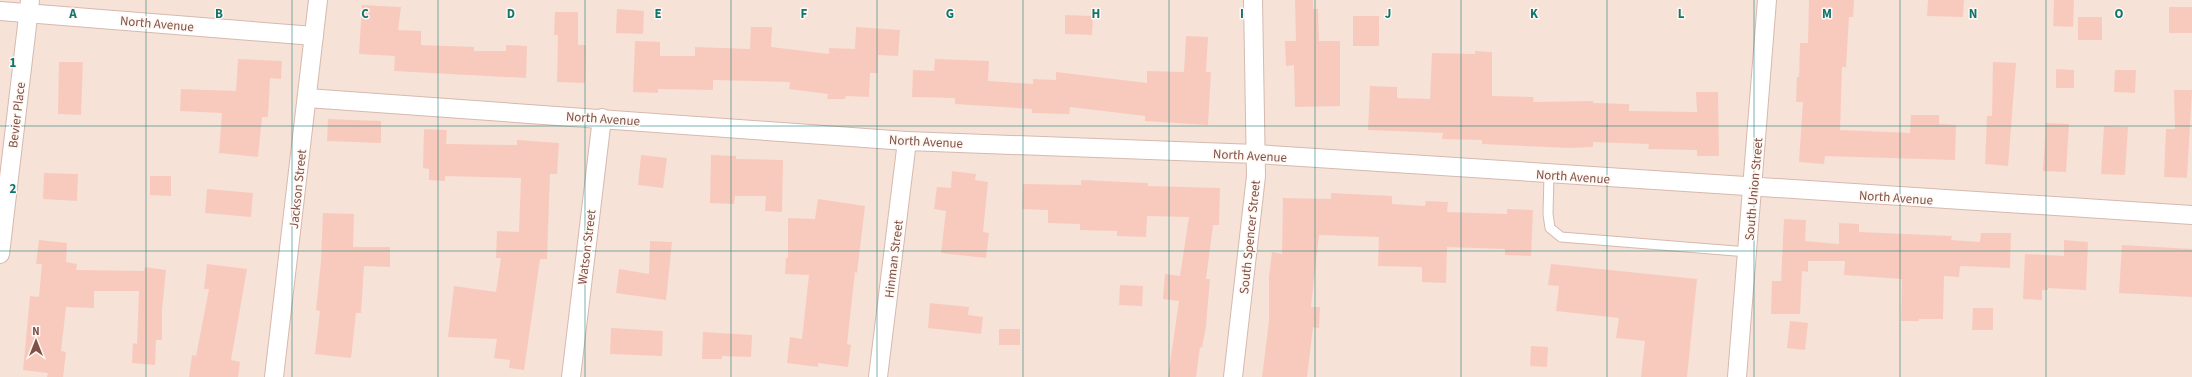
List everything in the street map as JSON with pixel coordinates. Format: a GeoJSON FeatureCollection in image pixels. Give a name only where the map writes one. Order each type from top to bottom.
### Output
{"type":"FeatureCollection","features":[{"type":"Feature","properties":{"kind":"street","name":"Jackson Street"},"geometry":{"type":"LineString","coordinates":[[274,377],[318,0]]}},
{"type":"Feature","properties":{"kind":"street","name":"South Spencer Street"},"geometry":{"type":"LineString","coordinates":[[1233,377],[1256,176],[1253,0]]}},
{"type":"Feature","properties":{"kind":"street","name":"South Union Street"},"geometry":{"type":"LineString","coordinates":[[1737,377],[1767,0]]}},
{"type":"Feature","properties":{"kind":"street","name":"North Avenue"},"geometry":{"type":"LineString","coordinates":[[0,11],[30,7],[314,36]]}},
{"type":"Feature","properties":{"kind":"street","name":"Bevier Place"},"geometry":{"type":"LineString","coordinates":[[0,254],[30,7]]}},
{"type":"Feature","properties":{"kind":"street","name":"North Avenue"},"geometry":{"type":"LineString","coordinates":[[307,98],[907,141],[1256,154],[1753,188],[2192,215]]}},
{"type":"Feature","properties":{"kind":"street","name":"Watson Street"},"geometry":{"type":"LineString","coordinates":[[570,377],[602,118]]}},
{"type":"Feature","properties":{"kind":"street","name":"Hinman Street"},"geometry":{"type":"LineString","coordinates":[[878,377],[907,141]]}},
{"type":"Feature","properties":{"kind":"lane"},"geometry":{"type":"LineString","coordinates":[[1549,174],[1548,214],[1550,228],[1562,237],[1748,252]]}},
{"type":"Feature","properties":{"kind":"shaded area"},"geometry":{"type":"Polygon","coordinates":[[[0,0],[2192,0],[2192,377],[0,377],[0,0]]]}},
{"type":"Feature","properties":{"kind":"building"},"geometry":{"type":"Polygon","coordinates":[[[1295,0],[1313,0],[1313,9],[1318,9],[1319,41],[1340,41],[1340,106],[1295,107],[1294,65],[1286,66],[1285,41],[1296,41],[1295,0]]]}},
{"type":"Feature","properties":{"kind":"building"},"geometry":{"type":"Polygon","coordinates":[[[1809,0],[1854,0],[1853,17],[1849,17],[1846,67],[1842,67],[1840,130],[1910,133],[1911,115],[1939,115],[1939,124],[1956,125],[1955,160],[1825,156],[1824,164],[1799,162],[1803,102],[1796,102],[1797,77],[1799,77],[1800,43],[1808,43],[1809,0]]]}},
{"type":"Feature","properties":{"kind":"building"},"geometry":{"type":"Polygon","coordinates":[[[1928,0],[1964,0],[1963,17],[1927,16],[1928,0]]]}},
{"type":"Feature","properties":{"kind":"building"},"geometry":{"type":"Polygon","coordinates":[[[2054,0],[2074,0],[2073,27],[2053,26],[2054,0]]]}},
{"type":"Feature","properties":{"kind":"building"},"geometry":{"type":"Polygon","coordinates":[[[362,5],[401,7],[398,30],[421,31],[421,45],[474,47],[474,51],[506,51],[506,45],[527,46],[526,78],[394,71],[395,56],[359,54],[362,5]]]}},
{"type":"Feature","properties":{"kind":"building"},"geometry":{"type":"Polygon","coordinates":[[[2169,7],[2192,7],[2192,33],[2169,33],[2169,7]]]}},
{"type":"Feature","properties":{"kind":"building"},"geometry":{"type":"Polygon","coordinates":[[[617,9],[644,11],[643,34],[616,33],[617,9]]]}},
{"type":"Feature","properties":{"kind":"building"},"geometry":{"type":"Polygon","coordinates":[[[555,12],[578,12],[578,45],[586,45],[585,83],[557,82],[558,35],[554,35],[555,12]]]}},
{"type":"Feature","properties":{"kind":"building"},"geometry":{"type":"Polygon","coordinates":[[[1065,15],[1093,16],[1092,35],[1065,34],[1065,15]]]}},
{"type":"Feature","properties":{"kind":"building"},"geometry":{"type":"Polygon","coordinates":[[[1353,16],[1379,16],[1379,46],[1353,46],[1353,16]]]}},
{"type":"Feature","properties":{"kind":"building"},"geometry":{"type":"Polygon","coordinates":[[[2078,17],[2102,17],[2102,40],[2078,40],[2078,17]]]}},
{"type":"Feature","properties":{"kind":"building"},"geometry":{"type":"Polygon","coordinates":[[[751,27],[772,27],[771,47],[829,54],[829,48],[855,49],[856,27],[900,30],[898,56],[878,55],[878,73],[870,73],[869,97],[846,96],[845,99],[827,99],[828,94],[789,89],[790,82],[713,80],[713,90],[658,89],[658,93],[633,92],[635,41],[660,42],[660,56],[695,56],[695,47],[750,49],[751,27]]]}},
{"type":"Feature","properties":{"kind":"building"},"geometry":{"type":"Polygon","coordinates":[[[1186,36],[1208,37],[1206,72],[1211,72],[1208,125],[1145,121],[1145,116],[1070,107],[1069,114],[1032,113],[1032,109],[955,104],[955,98],[912,97],[913,70],[934,71],[935,59],[989,61],[988,81],[1033,84],[1033,79],[1056,80],[1056,72],[1147,83],[1147,71],[1184,72],[1186,36]]]}},
{"type":"Feature","properties":{"kind":"building"},"geometry":{"type":"Polygon","coordinates":[[[1475,51],[1492,52],[1492,96],[1534,97],[1533,102],[1593,101],[1593,103],[1629,104],[1629,111],[1697,112],[1696,92],[1718,92],[1719,156],[1697,156],[1697,150],[1648,149],[1649,144],[1593,142],[1593,147],[1569,148],[1482,144],[1482,140],[1442,139],[1443,133],[1368,130],[1370,86],[1397,87],[1397,98],[1430,99],[1432,53],[1475,54],[1475,51]]]}},
{"type":"Feature","properties":{"kind":"building"},"geometry":{"type":"Polygon","coordinates":[[[238,59],[282,61],[281,79],[270,78],[268,117],[262,117],[258,157],[219,153],[222,113],[180,111],[181,89],[236,91],[238,59]]]}},
{"type":"Feature","properties":{"kind":"building"},"geometry":{"type":"Polygon","coordinates":[[[59,62],[83,62],[81,115],[58,114],[59,62]]]}},
{"type":"Feature","properties":{"kind":"building"},"geometry":{"type":"Polygon","coordinates":[[[1993,62],[2016,63],[2008,166],[1985,164],[1987,116],[1992,116],[1993,62]]]}},
{"type":"Feature","properties":{"kind":"building"},"geometry":{"type":"Polygon","coordinates":[[[2056,69],[2074,70],[2074,88],[2056,88],[2056,69]]]}},
{"type":"Feature","properties":{"kind":"building"},"geometry":{"type":"Polygon","coordinates":[[[2115,70],[2136,70],[2135,93],[2114,92],[2115,70]]]}},
{"type":"Feature","properties":{"kind":"building"},"geometry":{"type":"Polygon","coordinates":[[[2174,90],[2192,90],[2187,178],[2164,177],[2166,129],[2175,129],[2174,90]]]}},
{"type":"Feature","properties":{"kind":"building"},"geometry":{"type":"Polygon","coordinates":[[[328,119],[381,121],[381,143],[327,141],[328,119]]]}},
{"type":"Feature","properties":{"kind":"building"},"geometry":{"type":"Polygon","coordinates":[[[2046,123],[2069,124],[2066,172],[2043,171],[2046,123]]]}},
{"type":"Feature","properties":{"kind":"building"},"geometry":{"type":"Polygon","coordinates":[[[2104,126],[2128,127],[2125,175],[2101,174],[2104,126]]]}},
{"type":"Feature","properties":{"kind":"building"},"geometry":{"type":"Polygon","coordinates":[[[424,129],[447,130],[446,144],[517,145],[517,140],[559,143],[557,174],[550,174],[547,259],[540,259],[524,370],[509,368],[510,360],[494,358],[497,339],[448,337],[454,286],[496,292],[501,258],[496,258],[497,231],[519,232],[521,178],[445,176],[445,181],[429,180],[429,169],[423,168],[424,129]]]}},
{"type":"Feature","properties":{"kind":"building"},"geometry":{"type":"Polygon","coordinates":[[[641,155],[667,158],[663,188],[638,185],[641,155]]]}},
{"type":"Feature","properties":{"kind":"building"},"geometry":{"type":"Polygon","coordinates":[[[711,155],[736,156],[736,159],[783,160],[782,212],[765,211],[766,196],[735,196],[734,204],[710,203],[711,155]]]}},
{"type":"Feature","properties":{"kind":"building"},"geometry":{"type":"Polygon","coordinates":[[[952,171],[976,174],[975,180],[988,182],[983,232],[989,233],[986,258],[941,253],[946,211],[934,209],[937,187],[951,188],[952,171]]]}},
{"type":"Feature","properties":{"kind":"building"},"geometry":{"type":"Polygon","coordinates":[[[44,173],[78,174],[77,201],[43,199],[44,173]]]}},
{"type":"Feature","properties":{"kind":"building"},"geometry":{"type":"Polygon","coordinates":[[[150,176],[171,176],[171,196],[150,195],[150,176]]]}},
{"type":"Feature","properties":{"kind":"building"},"geometry":{"type":"Polygon","coordinates":[[[1081,180],[1148,183],[1148,186],[1220,188],[1219,225],[1213,225],[1206,279],[1210,279],[1206,326],[1202,348],[1200,347],[1196,377],[1168,377],[1179,301],[1163,299],[1165,274],[1180,276],[1189,217],[1147,216],[1146,237],[1117,236],[1117,231],[1080,230],[1080,224],[1048,223],[1048,210],[1022,209],[1023,184],[1081,185],[1081,180]]]}},
{"type":"Feature","properties":{"kind":"building"},"geometry":{"type":"Polygon","coordinates":[[[207,189],[253,193],[251,217],[205,213],[207,189]]]}},
{"type":"Feature","properties":{"kind":"building"},"geometry":{"type":"Polygon","coordinates":[[[1331,193],[1392,196],[1392,204],[1425,206],[1426,201],[1448,202],[1447,212],[1507,214],[1507,209],[1533,210],[1531,256],[1505,255],[1505,249],[1447,247],[1446,283],[1422,282],[1422,267],[1378,266],[1379,237],[1319,235],[1311,307],[1320,307],[1319,328],[1313,327],[1307,377],[1262,377],[1269,321],[1269,277],[1272,252],[1282,254],[1283,198],[1331,199],[1331,193]]]}},
{"type":"Feature","properties":{"kind":"building"},"geometry":{"type":"Polygon","coordinates":[[[818,199],[865,206],[857,273],[855,272],[847,344],[851,345],[848,367],[818,363],[818,367],[787,363],[790,337],[802,339],[809,275],[785,274],[786,258],[788,258],[788,218],[815,219],[818,199]]]}},
{"type":"Feature","properties":{"kind":"building"},"geometry":{"type":"Polygon","coordinates":[[[323,213],[354,214],[353,247],[390,247],[390,267],[364,266],[361,313],[356,313],[351,358],[315,354],[320,311],[316,310],[321,261],[323,213]]]}},
{"type":"Feature","properties":{"kind":"building"},"geometry":{"type":"Polygon","coordinates":[[[1784,219],[1806,220],[1805,241],[1839,244],[1839,223],[1859,224],[1859,232],[1952,236],[1951,240],[1980,242],[1981,233],[2011,233],[2010,268],[1960,266],[1959,277],[1944,276],[1943,319],[1901,321],[1902,279],[1844,275],[1845,261],[1808,261],[1808,272],[1802,271],[1800,314],[1771,314],[1772,281],[1781,281],[1784,219]]]}},
{"type":"Feature","properties":{"kind":"building"},"geometry":{"type":"Polygon","coordinates":[[[39,240],[67,243],[66,262],[77,264],[76,270],[144,271],[145,267],[166,270],[162,310],[162,340],[156,340],[155,365],[132,363],[133,343],[137,344],[139,291],[94,291],[94,308],[66,307],[61,351],[66,352],[63,377],[47,377],[48,373],[23,370],[30,296],[39,297],[42,264],[36,264],[39,240]]]}},
{"type":"Feature","properties":{"kind":"building"},"geometry":{"type":"Polygon","coordinates":[[[2064,240],[2088,242],[2086,290],[2048,288],[2048,290],[2042,290],[2042,300],[2023,299],[2025,254],[2064,256],[2064,240]]]}},
{"type":"Feature","properties":{"kind":"building"},"geometry":{"type":"Polygon","coordinates":[[[650,241],[672,242],[666,300],[616,293],[619,269],[649,274],[650,241]]]}},
{"type":"Feature","properties":{"kind":"building"},"geometry":{"type":"Polygon","coordinates":[[[2122,245],[2192,249],[2192,297],[2119,293],[2122,245]]]}},
{"type":"Feature","properties":{"kind":"building"},"geometry":{"type":"Polygon","coordinates":[[[207,264],[247,269],[231,360],[240,362],[238,377],[189,377],[192,355],[196,356],[209,289],[204,289],[207,264]]]}},
{"type":"Feature","properties":{"kind":"building"},"geometry":{"type":"Polygon","coordinates":[[[1551,264],[1697,279],[1687,377],[1641,377],[1645,341],[1616,338],[1619,318],[1556,311],[1559,286],[1548,285],[1551,264]]]}},
{"type":"Feature","properties":{"kind":"building"},"geometry":{"type":"Polygon","coordinates":[[[1120,285],[1143,286],[1142,306],[1119,305],[1120,285]]]}},
{"type":"Feature","properties":{"kind":"building"},"geometry":{"type":"Polygon","coordinates":[[[930,303],[969,307],[968,315],[983,317],[981,334],[928,328],[930,303]]]}},
{"type":"Feature","properties":{"kind":"building"},"geometry":{"type":"Polygon","coordinates":[[[1973,308],[1993,308],[1993,330],[1972,330],[1973,308]]]}},
{"type":"Feature","properties":{"kind":"building"},"geometry":{"type":"Polygon","coordinates":[[[1790,321],[1808,323],[1805,350],[1787,348],[1790,321]]]}},
{"type":"Feature","properties":{"kind":"building"},"geometry":{"type":"Polygon","coordinates":[[[611,328],[663,331],[662,356],[610,354],[611,328]]]}},
{"type":"Feature","properties":{"kind":"building"},"geometry":{"type":"Polygon","coordinates":[[[999,329],[1020,329],[1020,345],[999,345],[999,329]]]}},
{"type":"Feature","properties":{"kind":"building"},"geometry":{"type":"Polygon","coordinates":[[[703,332],[752,335],[751,357],[722,356],[722,359],[702,359],[703,332]]]}},
{"type":"Feature","properties":{"kind":"building"},"geometry":{"type":"Polygon","coordinates":[[[1531,346],[1548,347],[1547,367],[1530,366],[1531,346]]]}}]}
